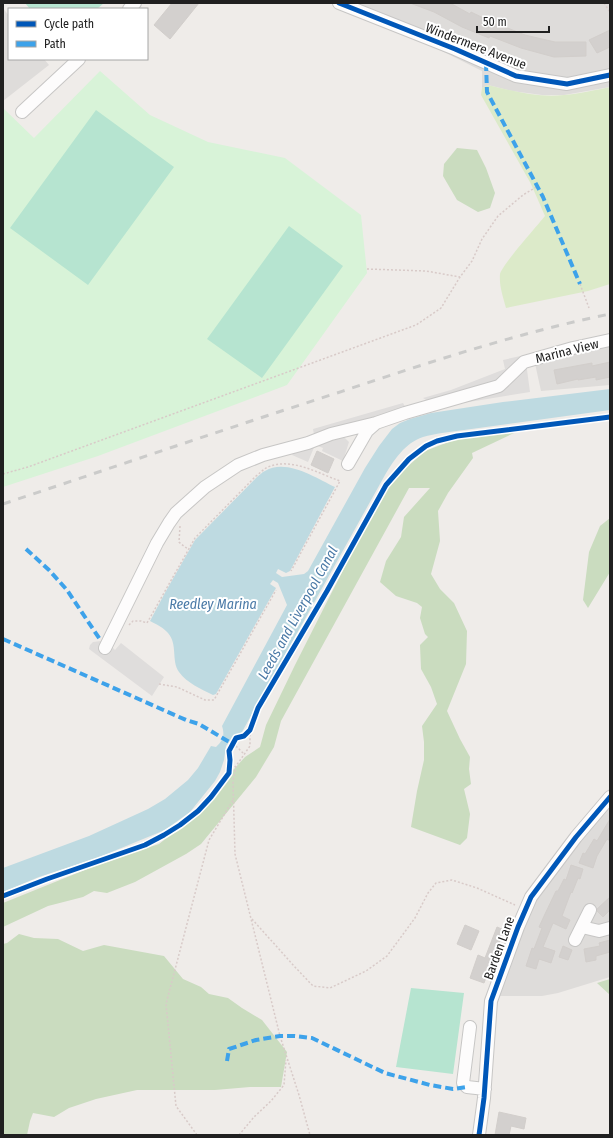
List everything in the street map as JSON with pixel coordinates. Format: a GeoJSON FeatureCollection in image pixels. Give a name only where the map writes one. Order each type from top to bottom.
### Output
{"type":"FeatureCollection","features":[{"type":"Feature","properties":{"kind":"street","name":"Windermere Avenue"},"geometry":{"type":"LineString","coordinates":[[339,3],[455,49],[516,76],[567,84],[610,75]]}},
{"type":"Feature","properties":{"kind":"street"},"geometry":{"type":"LineString","coordinates":[[22,112],[78,60]]}},
{"type":"Feature","properties":{"kind":"street","name":"Marina View"},"geometry":{"type":"LineString","coordinates":[[376,423],[405,413],[499,386],[524,362],[573,348],[610,340]]}},
{"type":"Feature","properties":{"kind":"street"},"geometry":{"type":"LineString","coordinates":[[348,464],[367,431],[376,423]]}},
{"type":"Feature","properties":{"kind":"street"},"geometry":{"type":"LineString","coordinates":[[105,648],[169,523],[181,508],[205,487],[238,464],[263,455],[308,443],[331,434],[376,423]]}},
{"type":"Feature","properties":{"kind":"street","name":"Barden Lane"},"geometry":{"type":"LineString","coordinates":[[479,1135],[485,1089],[491,1001],[518,926],[531,897],[572,843],[610,797]]}},
{"type":"Feature","properties":{"kind":"street"},"geometry":{"type":"LineString","coordinates":[[575,940],[590,910]]}},
{"type":"Feature","properties":{"kind":"street"},"geometry":{"type":"LineString","coordinates":[[582,926],[599,931],[610,928]]}},
{"type":"Feature","properties":{"kind":"street"},"geometry":{"type":"LineString","coordinates":[[470,1027],[463,1083],[467,1087],[485,1089]]}},
{"type":"Feature","properties":{"kind":"path"},"geometry":{"type":"LineString","coordinates":[[604,3],[610,12]]}},
{"type":"Feature","properties":{"kind":"path"},"geometry":{"type":"LineString","coordinates":[[3,474],[28,467],[416,325],[441,308],[460,277],[472,261],[482,239],[498,216],[523,195],[538,186]]}},
{"type":"Feature","properties":{"kind":"path"},"geometry":{"type":"LineString","coordinates":[[367,269],[426,271],[460,277]]}},
{"type":"Feature","properties":{"kind":"path"},"geometry":{"type":"LineString","coordinates":[[580,284],[589,308]]}},
{"type":"Feature","properties":{"kind":"path"},"geometry":{"type":"LineString","coordinates":[[224,779],[236,766],[250,746],[250,730],[258,708],[327,591],[386,485],[409,458],[426,446],[437,441],[457,436],[610,417]]}},
{"type":"Feature","properties":{"kind":"path"},"geometry":{"type":"LineString","coordinates":[[126,629],[134,621],[147,623],[195,538],[256,476],[265,468],[294,464],[340,482],[291,571]]}},
{"type":"Feature","properties":{"kind":"path"},"geometry":{"type":"LineString","coordinates":[[181,508],[180,542],[188,549]]}},
{"type":"Feature","properties":{"kind":"path"},"geometry":{"type":"LineString","coordinates":[[159,684],[178,687],[205,700],[214,700],[276,590]]}},
{"type":"Feature","properties":{"kind":"path"},"geometry":{"type":"LineString","coordinates":[[244,736],[250,730]]}},
{"type":"Feature","properties":{"kind":"path"},"geometry":{"type":"LineString","coordinates":[[229,751],[236,738]]}},
{"type":"Feature","properties":{"kind":"path"},"geometry":{"type":"LineString","coordinates":[[236,746],[244,754]]}},
{"type":"Feature","properties":{"kind":"path"},"geometry":{"type":"LineString","coordinates":[[236,766],[233,781],[235,854],[280,1036],[310,1135]]}},
{"type":"Feature","properties":{"kind":"path"},"geometry":{"type":"LineString","coordinates":[[229,767],[229,773]]}},
{"type":"Feature","properties":{"kind":"path"},"geometry":{"type":"LineString","coordinates":[[197,1135],[176,1106],[166,1004],[209,840],[233,800]]}},
{"type":"Feature","properties":{"kind":"path"},"geometry":{"type":"LineString","coordinates":[[251,917],[313,986],[330,988],[366,971],[387,956],[415,918],[428,893],[436,883],[452,880],[477,888],[525,909]]}},
{"type":"Feature","properties":{"kind":"path"},"geometry":{"type":"LineString","coordinates":[[239,1135],[284,1085],[287,1058]]}},
{"type":"Feature","properties":{"kind":"shaded area"},"geometry":{"type":"Polygon","coordinates":[[[346,3],[610,3],[610,87],[564,95],[542,95],[512,91],[488,85],[482,88],[482,71],[346,3]]]}},
{"type":"Feature","properties":{"kind":"shaded area"},"geometry":{"type":"Polygon","coordinates":[[[3,8],[8,15],[8,60],[45,60],[49,65],[3,101],[3,8]]]}},
{"type":"Feature","properties":{"kind":"shaded area"},"geometry":{"type":"Polygon","coordinates":[[[610,345],[610,385],[541,391],[534,359],[610,345]]]}},
{"type":"Feature","properties":{"kind":"shaded area"},"geometry":{"type":"Polygon","coordinates":[[[525,355],[530,392],[438,407],[423,398],[451,390],[505,369],[503,360],[525,355]]]}},
{"type":"Feature","properties":{"kind":"shaded area"},"geometry":{"type":"Polygon","coordinates":[[[403,403],[408,412],[340,433],[349,442],[343,461],[322,451],[323,448],[315,445],[308,462],[292,455],[298,447],[315,440],[313,429],[403,403]]]}},
{"type":"Feature","properties":{"kind":"shaded area"},"geometry":{"type":"Polygon","coordinates":[[[106,638],[112,642],[115,650],[121,643],[164,677],[152,696],[89,649],[93,642],[101,641],[106,638]]]}},
{"type":"Feature","properties":{"kind":"shaded area"},"geometry":{"type":"Polygon","coordinates":[[[610,788],[610,977],[558,993],[542,996],[488,996],[512,924],[525,895],[610,788]]]}},
{"type":"Feature","properties":{"kind":"green space"},"geometry":{"type":"Polygon","coordinates":[[[25,3],[104,3],[98,8],[29,8],[25,3]]]}},
{"type":"Feature","properties":{"kind":"green space"},"geometry":{"type":"Polygon","coordinates":[[[100,71],[150,115],[208,142],[285,158],[361,215],[367,273],[287,385],[98,456],[3,487],[3,108],[34,138],[100,71]]]}},
{"type":"Feature","properties":{"kind":"green space"},"geometry":{"type":"Polygon","coordinates":[[[488,85],[506,90],[545,96],[575,94],[610,87],[610,284],[588,291],[506,308],[500,278],[502,269],[545,216],[531,184],[481,95],[482,88],[488,85]]]}},
{"type":"Feature","properties":{"kind":"green space"},"geometry":{"type":"Polygon","coordinates":[[[96,110],[174,167],[88,285],[10,228],[96,110]]]}},
{"type":"Feature","properties":{"kind":"green space"},"geometry":{"type":"Polygon","coordinates":[[[457,148],[477,150],[486,168],[495,193],[490,208],[478,212],[457,200],[443,176],[444,164],[457,148]]]}},
{"type":"Feature","properties":{"kind":"green space"},"geometry":{"type":"Polygon","coordinates":[[[289,226],[343,266],[262,378],[207,339],[289,226]]]}},
{"type":"Feature","properties":{"kind":"green space"},"geometry":{"type":"Polygon","coordinates":[[[514,433],[472,453],[473,458],[448,493],[438,511],[440,541],[431,574],[440,589],[454,603],[467,631],[466,664],[447,711],[470,757],[469,769],[471,784],[464,789],[470,814],[467,838],[460,845],[411,827],[424,760],[422,726],[437,704],[431,687],[421,669],[420,645],[428,637],[425,634],[420,618],[422,607],[417,603],[396,596],[380,582],[386,561],[401,537],[404,517],[430,488],[409,488],[281,721],[274,747],[256,777],[201,844],[135,882],[107,893],[94,891],[83,897],[48,906],[3,927],[3,903],[107,861],[159,844],[183,825],[245,757],[260,747],[266,725],[295,665],[376,505],[389,483],[425,451],[467,435],[514,433]]]}},
{"type":"Feature","properties":{"kind":"green space"},"geometry":{"type":"Polygon","coordinates":[[[610,518],[610,572],[588,608],[583,600],[589,552],[600,526],[610,518]]]}},
{"type":"Feature","properties":{"kind":"green space"},"geometry":{"type":"Polygon","coordinates":[[[19,934],[34,938],[58,939],[83,951],[104,945],[164,956],[183,979],[201,987],[209,994],[228,998],[262,1020],[287,1052],[281,1087],[250,1087],[215,1090],[137,1090],[96,1099],[69,1108],[54,1117],[33,1113],[27,1135],[3,1135],[3,944],[7,943],[19,934]]]}},
{"type":"Feature","properties":{"kind":"green space"},"geometry":{"type":"Polygon","coordinates":[[[610,979],[610,995],[597,983],[610,979]]]}},
{"type":"Feature","properties":{"kind":"green space"},"geometry":{"type":"Polygon","coordinates":[[[411,988],[464,993],[453,1074],[396,1067],[411,988]]]}},
{"type":"Feature","properties":{"kind":"water"},"geometry":{"type":"Polygon","coordinates":[[[610,389],[610,410],[442,433],[423,437],[411,443],[396,458],[385,475],[242,732],[233,737],[226,746],[224,760],[215,781],[190,812],[165,830],[97,858],[39,877],[3,892],[3,868],[89,836],[148,809],[165,799],[188,780],[198,768],[211,746],[216,747],[223,738],[222,726],[287,605],[278,583],[273,580],[270,584],[276,588],[216,694],[213,695],[194,685],[182,676],[175,663],[174,647],[171,637],[164,629],[150,621],[195,540],[264,471],[282,467],[291,468],[301,471],[335,487],[290,571],[286,573],[278,569],[276,573],[282,577],[304,574],[308,571],[365,468],[392,429],[400,423],[431,413],[503,402],[610,389]]]}},
{"type":"Feature","properties":{"kind":"building"},"geometry":{"type":"Polygon","coordinates":[[[172,3],[199,3],[170,39],[154,25],[172,3]]]}},
{"type":"Feature","properties":{"kind":"building"},"geometry":{"type":"Polygon","coordinates":[[[410,3],[450,3],[470,14],[471,12],[500,26],[525,35],[555,42],[586,42],[586,56],[554,57],[521,48],[490,36],[489,38],[462,27],[434,12],[410,3]]]}},
{"type":"Feature","properties":{"kind":"building"},"geometry":{"type":"Polygon","coordinates":[[[610,30],[610,47],[597,53],[589,40],[610,30]]]}},
{"type":"Feature","properties":{"kind":"building"},"geometry":{"type":"Polygon","coordinates":[[[610,362],[610,377],[596,380],[596,377],[578,379],[557,384],[554,370],[592,363],[592,366],[610,362]]]}},
{"type":"Feature","properties":{"kind":"building"},"geometry":{"type":"Polygon","coordinates":[[[317,451],[334,459],[328,473],[311,465],[317,451]]]}},
{"type":"Feature","properties":{"kind":"building"},"geometry":{"type":"Polygon","coordinates":[[[610,819],[610,841],[607,839],[597,856],[593,868],[579,863],[583,853],[585,854],[594,839],[597,841],[610,819]]]}},
{"type":"Feature","properties":{"kind":"building"},"geometry":{"type":"Polygon","coordinates":[[[571,865],[583,869],[580,879],[578,878],[572,893],[571,892],[562,916],[570,920],[566,929],[553,923],[543,947],[555,951],[551,963],[539,959],[536,969],[526,966],[532,948],[534,949],[542,928],[539,927],[556,891],[558,891],[564,879],[566,880],[571,865]]]}},
{"type":"Feature","properties":{"kind":"building"},"geometry":{"type":"Polygon","coordinates":[[[610,897],[610,910],[603,917],[597,909],[610,897]]]}},
{"type":"Feature","properties":{"kind":"building"},"geometry":{"type":"Polygon","coordinates":[[[465,925],[479,931],[471,950],[457,944],[465,925]]]}},
{"type":"Feature","properties":{"kind":"building"},"geometry":{"type":"Polygon","coordinates":[[[497,927],[504,930],[484,983],[470,978],[478,955],[485,958],[497,927]]]}},
{"type":"Feature","properties":{"kind":"building"},"geometry":{"type":"Polygon","coordinates":[[[610,940],[610,952],[596,956],[596,960],[586,962],[584,949],[600,946],[599,943],[610,940]]]}},
{"type":"Feature","properties":{"kind":"building"},"geometry":{"type":"Polygon","coordinates":[[[563,946],[572,950],[568,960],[559,957],[563,946]]]}},
{"type":"Feature","properties":{"kind":"building"},"geometry":{"type":"Polygon","coordinates":[[[499,1112],[526,1118],[524,1129],[511,1126],[509,1135],[495,1135],[499,1112]]]}},
{"type":"Feature","properties":{"kind":"railway"},"geometry":{"type":"LineString","coordinates":[[3,504],[438,360],[506,339],[610,314]]}},
{"type":"Feature","properties":{"kind":"marked path"},"geometry":{"type":"LineString","coordinates":[[486,63],[487,92],[543,197],[580,284]]}},
{"type":"Feature","properties":{"kind":"marked path"},"geometry":{"type":"LineString","coordinates":[[26,549],[49,570],[67,590],[101,641]]}},
{"type":"Feature","properties":{"kind":"marked path"},"geometry":{"type":"LineString","coordinates":[[3,639],[186,720],[199,724],[236,746]]}},
{"type":"Feature","properties":{"kind":"marked path"},"geometry":{"type":"LineString","coordinates":[[227,1061],[229,1049],[256,1040],[280,1036],[295,1036],[312,1038],[385,1073],[430,1085],[453,1089],[467,1087]]}},
{"type":"Feature","properties":{"kind":"cycle path"},"geometry":{"type":"LineString","coordinates":[[339,3],[455,49],[516,76],[567,84],[610,75]]}},
{"type":"Feature","properties":{"kind":"cycle path"},"geometry":{"type":"LineString","coordinates":[[3,896],[145,845],[180,825],[198,811],[211,797],[229,773],[229,751],[236,738],[244,736],[250,730],[258,708],[327,591],[386,485],[409,459],[426,446],[437,441],[457,436],[610,417]]}},
{"type":"Feature","properties":{"kind":"cycle path"},"geometry":{"type":"LineString","coordinates":[[479,1135],[484,1098],[491,1001],[518,927],[531,897],[576,837],[610,797]]}},
{"type":"Feature","properties":{"kind":"water label","name":"Reedley Marina"},"geometry":{"type":"Point","coordinates":[213,604]}},
{"type":"Feature","properties":{"kind":"water label","name":"Leeds and Liverpool Canal"},"geometry":{"type":"Point","coordinates":[298,613]}}]}
